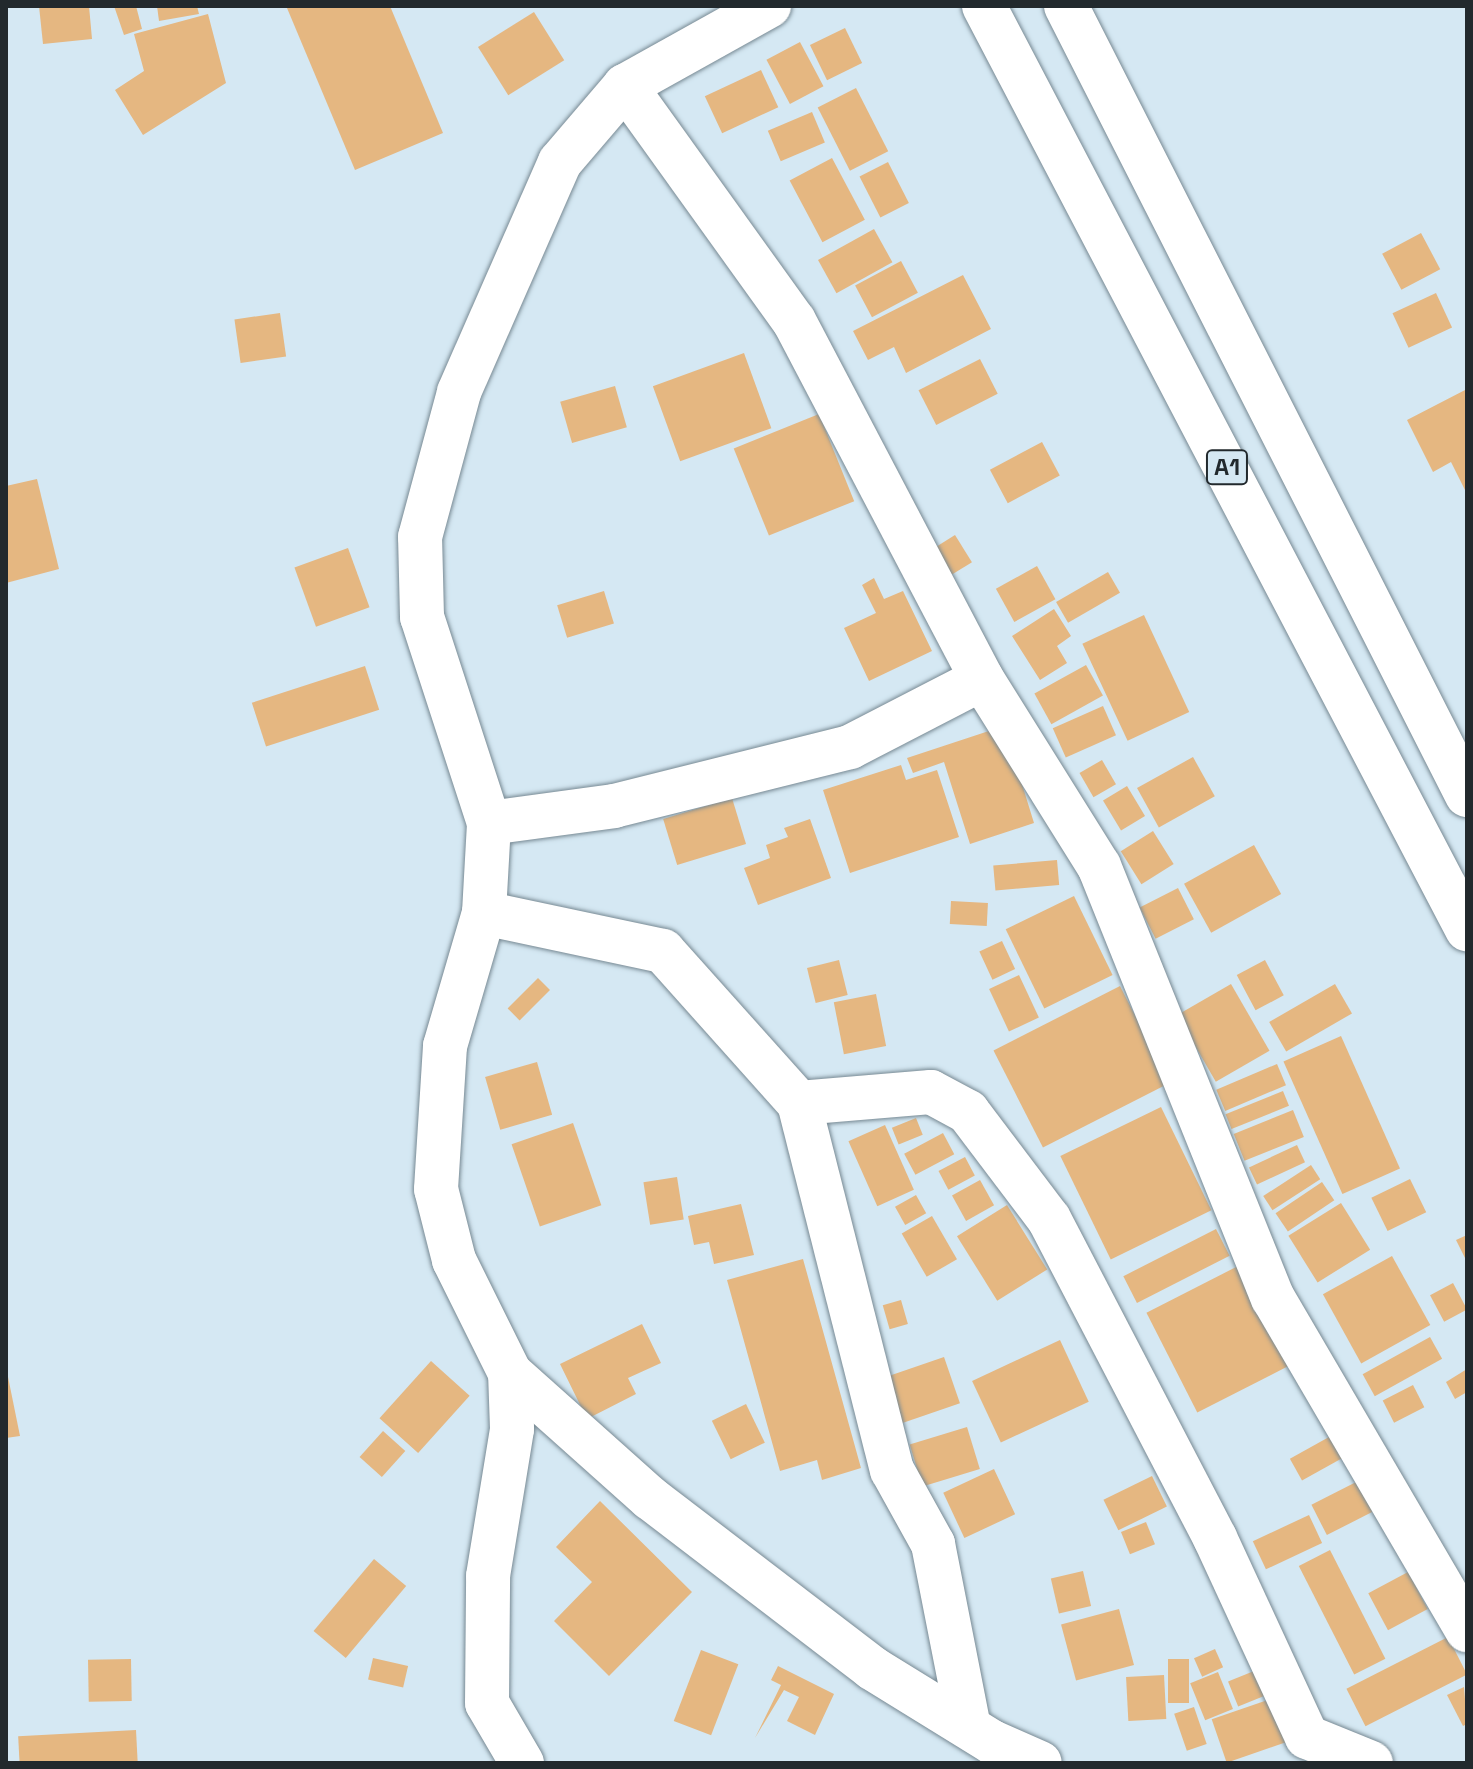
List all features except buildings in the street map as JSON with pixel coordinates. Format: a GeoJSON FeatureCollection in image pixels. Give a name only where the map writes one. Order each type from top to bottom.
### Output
{"type":"FeatureCollection","features":[{"type":"Feature","properties":{"kind":"main road"},"geometry":{"type":"LineString","coordinates":[[769,6],[625,86],[560,162],[459,392],[420,537],[422,617],[489,823],[484,913],[445,1046],[436,1189],[454,1260],[510,1373],[738,1567],[872,1668],[968,1722],[992,1742],[1040,1763]]}},
{"type":"Feature","properties":{"kind":"main road","name":"A1"},"geometry":{"type":"LineString","coordinates":[[984,6],[1467,929]]}},
{"type":"Feature","properties":{"kind":"main road","name":"A1"},"geometry":{"type":"LineString","coordinates":[[1066,6],[1467,795]]}},
{"type":"Feature","properties":{"kind":"main road"},"geometry":{"type":"LineString","coordinates":[[625,86],[794,321],[982,679],[1099,866],[1273,1298],[1467,1630]]}},
{"type":"Feature","properties":{"kind":"main road"},"geometry":{"type":"LineString","coordinates":[[489,823],[614,806],[850,747],[982,679]]}},
{"type":"Feature","properties":{"kind":"main road"},"geometry":{"type":"LineString","coordinates":[[484,913],[663,951],[799,1103],[892,1470],[933,1544],[968,1722]]}},
{"type":"Feature","properties":{"kind":"main road"},"geometry":{"type":"LineString","coordinates":[[799,1103],[931,1092],[968,1112],[1049,1219],[1215,1538],[1307,1737],[1371,1763]]}},
{"type":"Feature","properties":{"kind":"main road"},"geometry":{"type":"LineString","coordinates":[[510,1373],[512,1429],[488,1576],[487,1703],[522,1763]]}}]}
